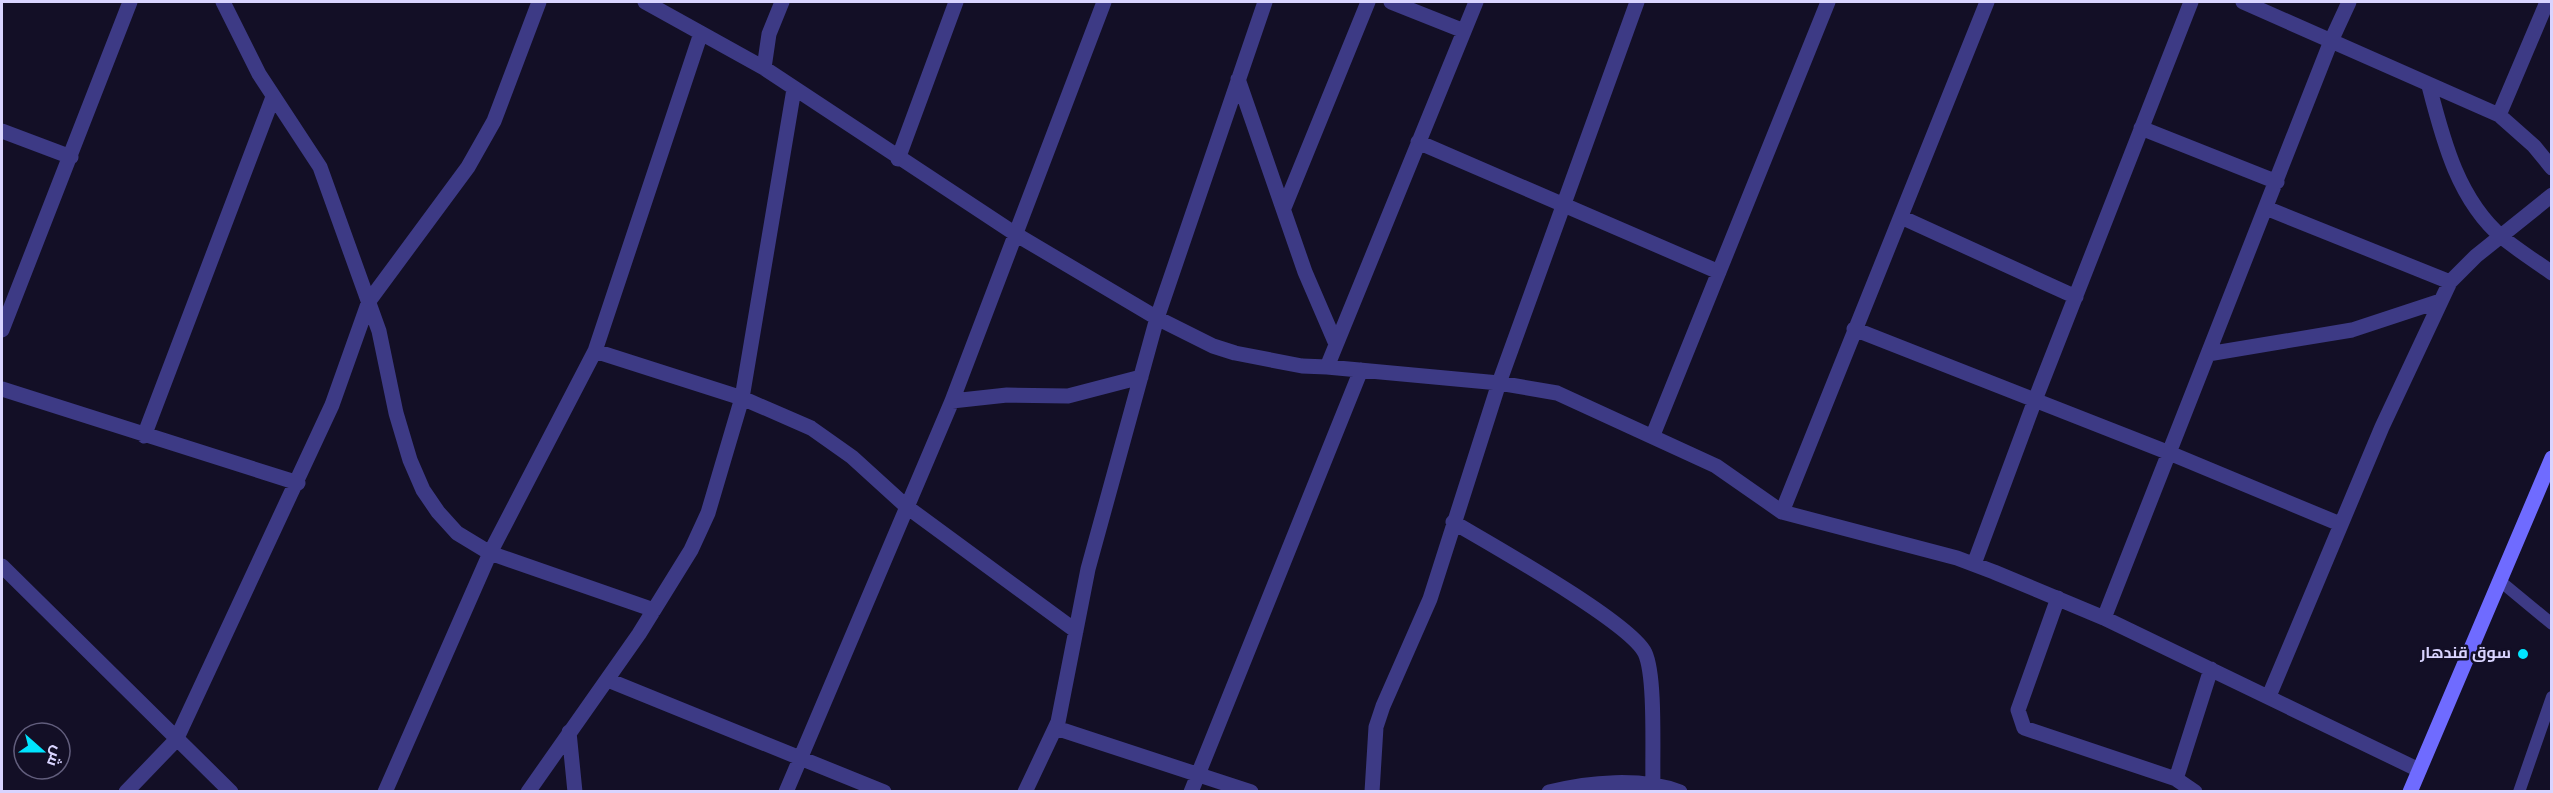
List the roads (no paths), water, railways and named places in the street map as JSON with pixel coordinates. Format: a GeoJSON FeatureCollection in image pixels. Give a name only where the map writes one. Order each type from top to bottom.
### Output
{"type":"FeatureCollection","features":[{"type":"Feature","properties":{"kind":"main road"},"geometry":{"type":"LineString","coordinates":[[2410,792],[2552,458]]}},
{"type":"Feature","properties":{"kind":"street"},"geometry":{"type":"LineString","coordinates":[[2,330],[130,2]]}},
{"type":"Feature","properties":{"kind":"street"},"geometry":{"type":"LineString","coordinates":[[223,2],[273,97],[320,167],[386,354],[396,413],[410,460],[423,490],[457,532],[490,553],[654,610]]}},
{"type":"Feature","properties":{"kind":"street"},"geometry":{"type":"LineString","coordinates":[[126,792],[176,740],[298,483],[332,405],[369,301],[468,167],[494,121],[539,2]]}},
{"type":"Feature","properties":{"kind":"street"},"geometry":{"type":"LineString","coordinates":[[645,2],[764,68],[898,159],[1017,235],[1156,318],[1214,346],[1235,353],[1302,366],[1499,383],[1557,393],[1653,435],[1716,466],[1782,512],[1974,564],[2058,598],[2269,696],[2419,770]]}},
{"type":"Feature","properties":{"kind":"street"},"geometry":{"type":"LineString","coordinates":[[764,68],[769,33],[782,2]]}},
{"type":"Feature","properties":{"kind":"street"},"geometry":{"type":"LineString","coordinates":[[898,159],[956,2]]}},
{"type":"Feature","properties":{"kind":"street"},"geometry":{"type":"LineString","coordinates":[[786,792],[799,756],[952,401],[1104,2]]}},
{"type":"Feature","properties":{"kind":"street"},"geometry":{"type":"LineString","coordinates":[[1025,792],[1056,728],[1088,569],[1156,318],[1264,2]]}},
{"type":"Feature","properties":{"kind":"street"},"geometry":{"type":"LineString","coordinates":[[1284,208],[1368,2]]}},
{"type":"Feature","properties":{"kind":"street"},"geometry":{"type":"LineString","coordinates":[[1391,2],[1464,31]]}},
{"type":"Feature","properties":{"kind":"street"},"geometry":{"type":"LineString","coordinates":[[1327,367],[1476,2]]}},
{"type":"Feature","properties":{"kind":"street"},"geometry":{"type":"LineString","coordinates":[[1372,792],[1376,727],[1430,599],[1499,383],[1562,203],[1637,2]]}},
{"type":"Feature","properties":{"kind":"street"},"geometry":{"type":"LineString","coordinates":[[1653,435],[1828,2]]}},
{"type":"Feature","properties":{"kind":"street"},"geometry":{"type":"LineString","coordinates":[[1782,512],[1987,2]]}},
{"type":"Feature","properties":{"kind":"street"},"geometry":{"type":"LineString","coordinates":[[1974,564],[2035,400],[2191,2]]}},
{"type":"Feature","properties":{"kind":"street"},"geometry":{"type":"LineString","coordinates":[[2243,2],[2499,115],[2534,146],[2552,168]]}},
{"type":"Feature","properties":{"kind":"street"},"geometry":{"type":"LineString","coordinates":[[2104,618],[2331,41],[2349,2]]}},
{"type":"Feature","properties":{"kind":"street"},"geometry":{"type":"LineString","coordinates":[[2499,115],[2547,2]]}},
{"type":"Feature","properties":{"kind":"street"},"geometry":{"type":"LineString","coordinates":[[386,792],[490,553],[595,351],[700,33]]}},
{"type":"Feature","properties":{"kind":"street"},"geometry":{"type":"LineString","coordinates":[[1238,79],[1305,272],[1336,344]]}},
{"type":"Feature","properties":{"kind":"street"},"geometry":{"type":"LineString","coordinates":[[2429,86],[2453,166],[2472,200],[2501,237],[2552,273]]}},
{"type":"Feature","properties":{"kind":"street"},"geometry":{"type":"LineString","coordinates":[[528,792],[608,680],[654,610],[691,550],[708,513],[742,398],[794,88]]}},
{"type":"Feature","properties":{"kind":"street"},"geometry":{"type":"LineString","coordinates":[[144,436],[273,97]]}},
{"type":"Feature","properties":{"kind":"street"},"geometry":{"type":"LineString","coordinates":[[2141,128],[2277,182]]}},
{"type":"Feature","properties":{"kind":"street"},"geometry":{"type":"LineString","coordinates":[[2,131],[71,158]]}},
{"type":"Feature","properties":{"kind":"street"},"geometry":{"type":"LineString","coordinates":[[1418,141],[1719,272]]}},
{"type":"Feature","properties":{"kind":"street"},"geometry":{"type":"LineString","coordinates":[[2269,696],[2340,524],[2450,282],[2476,256],[2552,195]]}},
{"type":"Feature","properties":{"kind":"street"},"geometry":{"type":"LineString","coordinates":[[2266,208],[2450,282]]}},
{"type":"Feature","properties":{"kind":"street"},"geometry":{"type":"LineString","coordinates":[[1901,217],[2076,297]]}},
{"type":"Feature","properties":{"kind":"street"},"geometry":{"type":"LineString","coordinates":[[2208,354],[2352,330],[2440,301]]}},
{"type":"Feature","properties":{"kind":"street"},"geometry":{"type":"LineString","coordinates":[[1854,329],[2168,452],[2340,524]]}},
{"type":"Feature","properties":{"kind":"street"},"geometry":{"type":"LineString","coordinates":[[595,351],[742,398],[810,428],[852,457],[908,507],[1076,631]]}},
{"type":"Feature","properties":{"kind":"street"},"geometry":{"type":"LineString","coordinates":[[1191,792],[1361,370]]}},
{"type":"Feature","properties":{"kind":"street"},"geometry":{"type":"LineString","coordinates":[[952,401],[1007,395],[1068,396],[1141,377]]}},
{"type":"Feature","properties":{"kind":"street"},"geometry":{"type":"LineString","coordinates":[[2,389],[144,436],[298,483]]}},
{"type":"Feature","properties":{"kind":"street"},"geometry":{"type":"LineString","coordinates":[[1454,522],[1619,625],[1645,652],[1650,673],[1653,785]]}},
{"type":"Feature","properties":{"kind":"street"},"geometry":{"type":"LineString","coordinates":[[2,566],[231,792]]}},
{"type":"Feature","properties":{"kind":"street"},"geometry":{"type":"LineString","coordinates":[[2058,598],[2018,710],[2019,719],[2024,728],[2176,780],[2195,792]]}},
{"type":"Feature","properties":{"kind":"street"},"geometry":{"type":"LineString","coordinates":[[2176,780],[2211,669]]}},
{"type":"Feature","properties":{"kind":"street"},"geometry":{"type":"LineString","coordinates":[[608,680],[884,792]]}},
{"type":"Feature","properties":{"kind":"street"},"geometry":{"type":"LineString","coordinates":[[1056,728],[1251,792]]}},
{"type":"Feature","properties":{"kind":"street"},"geometry":{"type":"LineString","coordinates":[[569,732],[575,792]]}},
{"type":"Feature","properties":{"kind":"street"},"geometry":{"type":"LineString","coordinates":[[1549,792],[1569,787],[1613,788],[1653,785],[1680,792]]}},
{"type":"Feature","properties":{"kind":"lane"},"geometry":{"type":"LineString","coordinates":[[2500,581],[2552,624]]}},
{"type":"Feature","properties":{"kind":"lane"},"geometry":{"type":"LineString","coordinates":[[2519,792],[2552,697]]}},
{"type":"Feature","properties":{"kind":"place","name":"سوق قندهار"},"geometry":{"type":"Point","coordinates":[2523,654]}}]}
